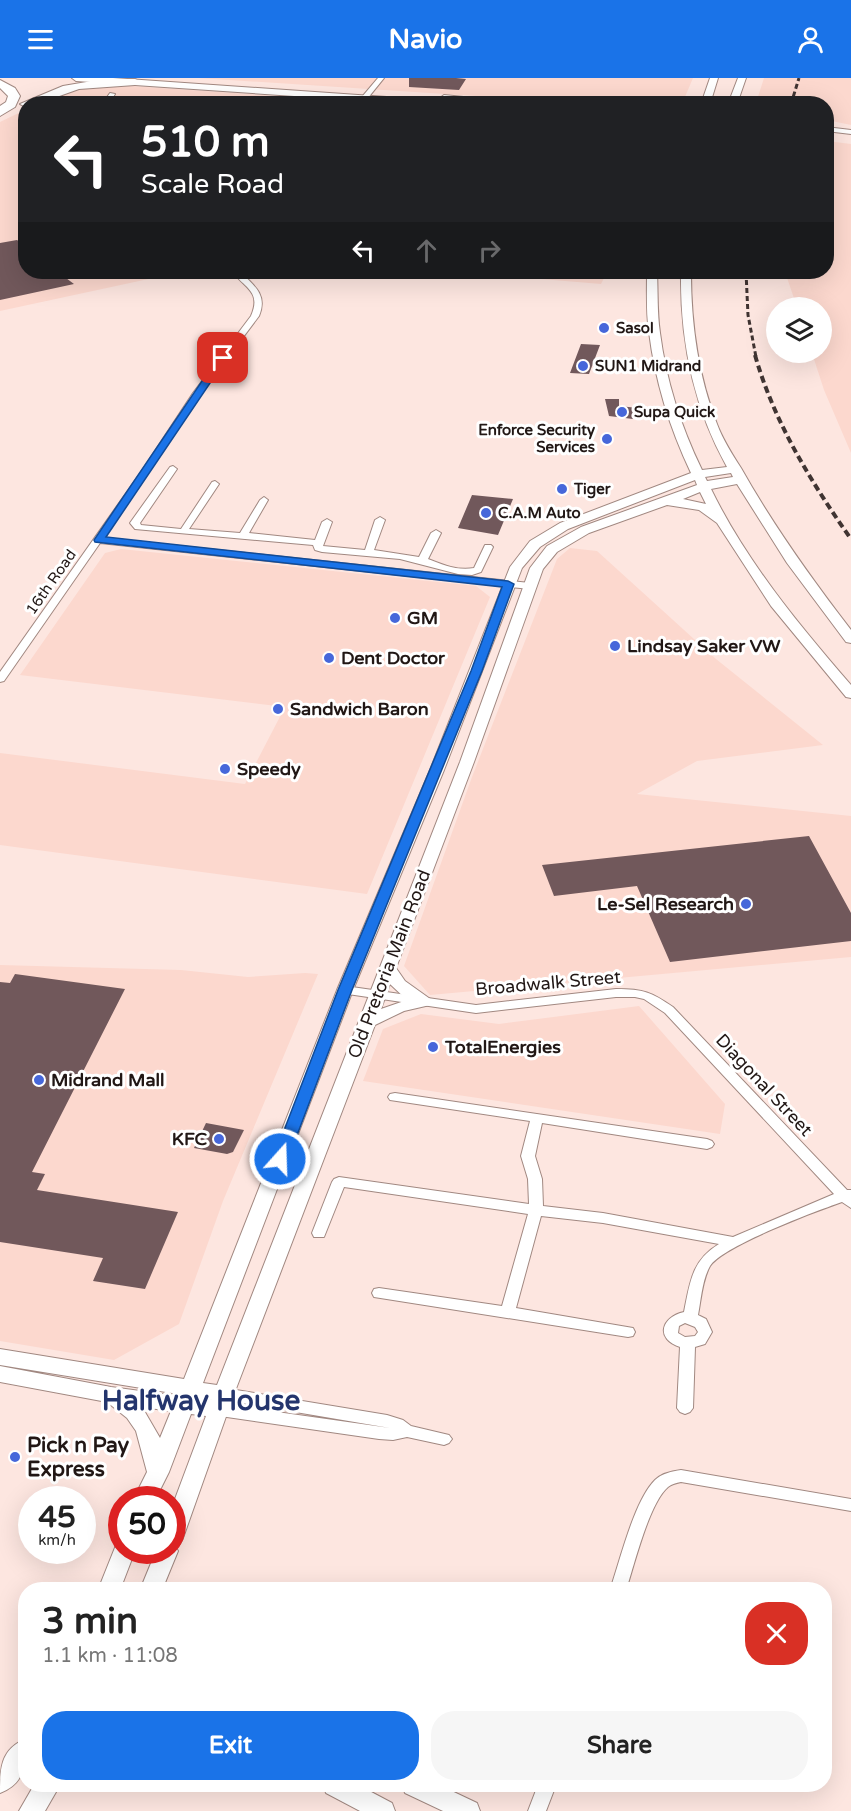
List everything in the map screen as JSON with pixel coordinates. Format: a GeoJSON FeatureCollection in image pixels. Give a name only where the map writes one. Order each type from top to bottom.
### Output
{"type":"FeatureCollection","features":[{"type":"Feature","properties":{"kind":"highway"},"geometry":{"type":"LineString","coordinates":[[46,96],[73,85],[93,82],[135,82]]}},
{"type":"Feature","properties":{"kind":"highway"},"geometry":{"type":"LineString","coordinates":[[0,83],[14,93],[11,104],[0,113]]}},
{"type":"Feature","properties":{"kind":"highway"},"geometry":{"type":"LineString","coordinates":[[0,113],[18,107]]}},
{"type":"Feature","properties":{"kind":"main road"},"geometry":{"type":"LineString","coordinates":[[76,78],[335,96]]}},
{"type":"Feature","properties":{"kind":"main road"},"geometry":{"type":"LineString","coordinates":[[156,78],[343,96]]}},
{"type":"Feature","properties":{"kind":"main road"},"geometry":{"type":"LineString","coordinates":[[708,96],[714,78]]}},
{"type":"Feature","properties":{"kind":"main road"},"geometry":{"type":"LineString","coordinates":[[736,96],[742,78]]}},
{"type":"Feature","properties":{"kind":"main road"},"geometry":{"type":"LineString","coordinates":[[652,279],[652,311],[658,357],[674,416],[728,532]]}},
{"type":"Feature","properties":{"kind":"main road"},"geometry":{"type":"LineString","coordinates":[[686,279],[687,309],[699,387],[711,426],[738,475],[792,562],[851,639]]}},
{"type":"Feature","properties":{"kind":"main road","name":"Old Pretoria Main Road"},"geometry":{"type":"LineString","coordinates":[[151,1486],[345,990],[437,770],[508,584],[519,562],[530,549],[558,529],[606,508],[702,480],[738,475]]}},
{"type":"Feature","properties":{"kind":"main road","name":"Old Pretoria Main Road"},"geometry":{"type":"LineString","coordinates":[[186,1500],[366,1022],[467,762],[530,586],[542,561],[557,545],[585,530],[642,508],[702,480]]}},
{"type":"Feature","properties":{"kind":"main road"},"geometry":{"type":"LineString","coordinates":[[642,508],[674,502],[694,503],[711,512],[728,532],[782,611],[851,694]]}},
{"type":"Feature","properties":{"kind":"main road"},"geometry":{"type":"LineString","coordinates":[[387,967],[399,986],[421,1001]]}},
{"type":"Feature","properties":{"kind":"main road"},"geometry":{"type":"LineString","coordinates":[[366,1022],[399,1007],[421,1001]]}},
{"type":"Feature","properties":{"kind":"main road"},"geometry":{"type":"LineString","coordinates":[[0,1357],[186,1397],[222,1402]]}},
{"type":"Feature","properties":{"kind":"main road"},"geometry":{"type":"LineString","coordinates":[[0,1374],[111,1395],[186,1397]]}},
{"type":"Feature","properties":{"kind":"main road"},"geometry":{"type":"LineString","coordinates":[[111,1395],[132,1408],[144,1421],[152,1443],[158,1472]]}},
{"type":"Feature","properties":{"kind":"main road"},"geometry":{"type":"LineString","coordinates":[[112,1582],[119,1564]]}},
{"type":"Feature","properties":{"kind":"main road"},"geometry":{"type":"LineString","coordinates":[[154,1582],[162,1564]]}},
{"type":"Feature","properties":{"kind":"main road"},"geometry":{"type":"LineString","coordinates":[[0,1782],[18,1759]]}},
{"type":"Feature","properties":{"kind":"main road"},"geometry":{"type":"LineString","coordinates":[[31,1811],[43,1792]]}},
{"type":"Feature","properties":{"kind":"main road"},"geometry":{"type":"LineString","coordinates":[[347,1792],[383,1811]]}},
{"type":"Feature","properties":{"kind":"main road"},"geometry":{"type":"LineString","coordinates":[[429,1792],[468,1811]]}},
{"type":"Feature","properties":{"kind":"street"},"geometry":{"type":"LineString","coordinates":[[366,96],[381,78]]}},
{"type":"Feature","properties":{"kind":"street"},"geometry":{"type":"LineString","coordinates":[[834,130],[851,132]]}},
{"type":"Feature","properties":{"kind":"street"},"geometry":{"type":"LineString","coordinates":[[834,136],[851,139]]}},
{"type":"Feature","properties":{"kind":"street","name":"16th Road"},"geometry":{"type":"LineString","coordinates":[[0,679],[166,442],[192,413],[230,360],[244,331],[259,309],[260,299],[254,287],[244,279]]}},
{"type":"Feature","properties":{"kind":"street"},"geometry":{"type":"LineString","coordinates":[[172,469],[135,525],[231,538],[243,535],[318,543]]}},
{"type":"Feature","properties":{"kind":"street"},"geometry":{"type":"LineString","coordinates":[[183,532],[215,484]]}},
{"type":"Feature","properties":{"kind":"street"},"geometry":{"type":"LineString","coordinates":[[243,535],[264,500]]}},
{"type":"Feature","properties":{"kind":"street"},"geometry":{"type":"LineString","coordinates":[[368,554],[380,520]]}},
{"type":"Feature","properties":{"kind":"street"},"geometry":{"type":"LineString","coordinates":[[327,522],[318,548],[423,561],[441,567],[476,572],[488,547]]}},
{"type":"Feature","properties":{"kind":"street"},"geometry":{"type":"LineString","coordinates":[[423,561],[436,533]]}},
{"type":"Feature","properties":{"kind":"street"},"geometry":{"type":"LineString","coordinates":[[264,558],[275,538]]}},
{"type":"Feature","properties":{"kind":"street"},"geometry":{"type":"LineString","coordinates":[[99,540],[530,586]]}},
{"type":"Feature","properties":{"kind":"street"},"geometry":{"type":"LineString","coordinates":[[278,559],[289,540]]}},
{"type":"Feature","properties":{"kind":"street","name":"Broadwalk Street"},"geometry":{"type":"LineString","coordinates":[[345,990],[476,1009],[616,993],[648,996]]}},
{"type":"Feature","properties":{"kind":"street","name":"Diagonal Street"},"geometry":{"type":"LineString","coordinates":[[648,996],[669,1010],[849,1197]]}},
{"type":"Feature","properties":{"kind":"street"},"geometry":{"type":"LineString","coordinates":[[395,1097],[707,1144]]}},
{"type":"Feature","properties":{"kind":"street"},"geometry":{"type":"LineString","coordinates":[[508,1312],[536,1210],[535,1179],[528,1156],[537,1118]]}},
{"type":"Feature","properties":{"kind":"street"},"geometry":{"type":"LineString","coordinates":[[319,1233],[339,1182],[603,1218],[736,1242]]}},
{"type":"Feature","properties":{"kind":"street"},"geometry":{"type":"LineString","coordinates":[[690,1318],[702,1268],[706,1261],[736,1242],[849,1197]]}},
{"type":"Feature","properties":{"kind":"street"},"geometry":{"type":"LineString","coordinates":[[379,1293],[628,1332]]}},
{"type":"Feature","properties":{"kind":"street"},"geometry":{"type":"LineString","coordinates":[[690,1318],[701,1323],[705,1332],[700,1340],[688,1343],[675,1338],[670,1328],[676,1319],[690,1318]]}},
{"type":"Feature","properties":{"kind":"street"},"geometry":{"type":"LineString","coordinates":[[685,1408],[688,1343]]}},
{"type":"Feature","properties":{"kind":"street"},"geometry":{"type":"LineString","coordinates":[[222,1402],[379,1433],[393,1434],[407,1431],[444,1439]]}},
{"type":"Feature","properties":{"kind":"street"},"geometry":{"type":"LineString","coordinates":[[621,1582],[650,1499],[660,1484],[671,1478],[681,1476],[851,1505]]}},
{"type":"Feature","properties":{"kind":"street"},"geometry":{"type":"LineString","coordinates":[[537,1811],[544,1792]]}},
{"type":"Feature","properties":{"kind":"shaded area"},"geometry":{"type":"Polygon","coordinates":[[[198,78],[693,78],[685,96],[477,96],[198,78]]]}},
{"type":"Feature","properties":{"kind":"shaded area"},"geometry":{"type":"Polygon","coordinates":[[[764,78],[851,78],[851,125],[834,121],[834,96],[758,96],[764,78]]]}},
{"type":"Feature","properties":{"kind":"shaded area"},"geometry":{"type":"Polygon","coordinates":[[[131,86],[276,96],[59,96],[92,87],[131,86]]]}},
{"type":"Feature","properties":{"kind":"shaded area"},"geometry":{"type":"Polygon","coordinates":[[[18,113],[18,279],[149,279],[0,311],[0,122],[18,113]]]}},
{"type":"Feature","properties":{"kind":"shaded area"},"geometry":{"type":"Polygon","coordinates":[[[834,142],[851,144],[851,453],[824,390],[815,363],[832,363],[832,297],[794,297],[787,279],[834,279],[834,142]]]}},
{"type":"Feature","properties":{"kind":"shaded area"},"geometry":{"type":"Polygon","coordinates":[[[540,279],[604,279],[601,284],[540,279]]]}},
{"type":"Feature","properties":{"kind":"shaded area"},"geometry":{"type":"Polygon","coordinates":[[[570,548],[597,551],[716,659],[823,745],[697,761],[637,794],[851,816],[851,957],[430,995],[404,966],[472,777],[557,559],[570,548]]]}},
{"type":"Feature","properties":{"kind":"shaded area"},"geometry":{"type":"Polygon","coordinates":[[[121,549],[476,586],[490,597],[367,894],[0,845],[0,753],[245,784],[285,707],[20,675],[105,553],[121,549]]]}},
{"type":"Feature","properties":{"kind":"shaded area"},"geometry":{"type":"Polygon","coordinates":[[[0,965],[181,970],[248,977],[318,974],[223,1201],[179,1324],[114,1360],[0,1341],[0,965]]]}},
{"type":"Feature","properties":{"kind":"shaded area"},"geometry":{"type":"Polygon","coordinates":[[[639,1006],[725,1104],[720,1134],[363,1081],[383,1029],[421,1014],[499,1024],[639,1006]]]}},
{"type":"Feature","properties":{"kind":"building"},"geometry":{"type":"Polygon","coordinates":[[[409,78],[466,79],[459,90],[409,87],[409,78]]]}},
{"type":"Feature","properties":{"kind":"building"},"geometry":{"type":"Polygon","coordinates":[[[18,241],[18,279],[67,279],[74,284],[0,300],[0,243],[18,241]]]}},
{"type":"Feature","properties":{"kind":"building","name":"SUN1 Midrand"},"geometry":{"type":"Polygon","coordinates":[[[581,344],[600,345],[589,374],[570,373],[581,344]]]}},
{"type":"Feature","properties":{"kind":"building","name":"Supa Quick"},"geometry":{"type":"Polygon","coordinates":[[[605,399],[619,399],[619,406],[638,408],[633,419],[609,416],[605,399]]]}},
{"type":"Feature","properties":{"kind":"building","name":"C.A.M Auto"},"geometry":{"type":"Polygon","coordinates":[[[472,495],[513,499],[498,535],[458,528],[472,495]]]}},
{"type":"Feature","properties":{"kind":"building","name":"Le-Sel Research"},"geometry":{"type":"Polygon","coordinates":[[[809,836],[851,913],[851,941],[670,962],[637,886],[554,896],[542,865],[809,836]]]}},
{"type":"Feature","properties":{"kind":"building","name":"Midrand Mall"},"geometry":{"type":"Polygon","coordinates":[[[15,974],[125,989],[32,1172],[45,1174],[37,1190],[178,1212],[145,1289],[93,1281],[103,1258],[0,1242],[0,982],[10,983],[15,974]]]}},
{"type":"Feature","properties":{"kind":"building","name":"KFC"},"geometry":{"type":"Polygon","coordinates":[[[206,1123],[244,1130],[233,1152],[227,1154],[194,1148],[206,1123]]]}},
{"type":"Feature","properties":{"kind":"railway"},"geometry":{"type":"LineString","coordinates":[[793,96],[799,78]]}},
{"type":"Feature","properties":{"kind":"railway"},"geometry":{"type":"LineString","coordinates":[[746,279],[748,315],[756,357]]}},
{"type":"Feature","properties":{"kind":"railway"},"geometry":{"type":"LineString","coordinates":[[755,355],[783,428],[822,496],[851,539]]}},
{"type":"Feature","properties":{"kind":"place","name":"Sasol"},"geometry":{"type":"Point","coordinates":[604,328]}},
{"type":"Feature","properties":{"kind":"place","name":"SUN1 Midrand"},"geometry":{"type":"Point","coordinates":[583,366]}},
{"type":"Feature","properties":{"kind":"place","name":"Supa Quick"},"geometry":{"type":"Point","coordinates":[622,412]}},
{"type":"Feature","properties":{"kind":"place","name":"Enforce Security Services"},"geometry":{"type":"Point","coordinates":[607,439]}},
{"type":"Feature","properties":{"kind":"place","name":"Tiger"},"geometry":{"type":"Point","coordinates":[562,489]}},
{"type":"Feature","properties":{"kind":"place","name":"C.A.M Auto"},"geometry":{"type":"Point","coordinates":[486,513]}},
{"type":"Feature","properties":{"kind":"place","name":"GM"},"geometry":{"type":"Point","coordinates":[395,618]}},
{"type":"Feature","properties":{"kind":"place","name":"Lindsay Saker VW"},"geometry":{"type":"Point","coordinates":[615,646]}},
{"type":"Feature","properties":{"kind":"place","name":"Dent Doctor"},"geometry":{"type":"Point","coordinates":[329,658]}},
{"type":"Feature","properties":{"kind":"place","name":"Sandwich Baron"},"geometry":{"type":"Point","coordinates":[278,709]}},
{"type":"Feature","properties":{"kind":"place","name":"Speedy"},"geometry":{"type":"Point","coordinates":[225,769]}},
{"type":"Feature","properties":{"kind":"place","name":"Le-Sel Research"},"geometry":{"type":"Point","coordinates":[746,904]}},
{"type":"Feature","properties":{"kind":"place","name":"TotalEnergies"},"geometry":{"type":"Point","coordinates":[433,1047]}},
{"type":"Feature","properties":{"kind":"place","name":"Midrand Mall"},"geometry":{"type":"Point","coordinates":[39,1080]}},
{"type":"Feature","properties":{"kind":"place","name":"KFC"},"geometry":{"type":"Point","coordinates":[219,1139]}},
{"type":"Feature","properties":{"kind":"place","name":"Pick n Pay Express"},"geometry":{"type":"Point","coordinates":[15,1457]}},
{"type":"Feature","properties":{"kind":"district","name":"Halfway House"},"geometry":{"type":"Point","coordinates":[201,1400]}},
{"type":"Feature","properties":{"kind":"route"},"geometry":{"type":"LineString","coordinates":[[223,358],[99,540],[508,584],[492,631],[437,770],[345,990],[280,1159]]}}]}
